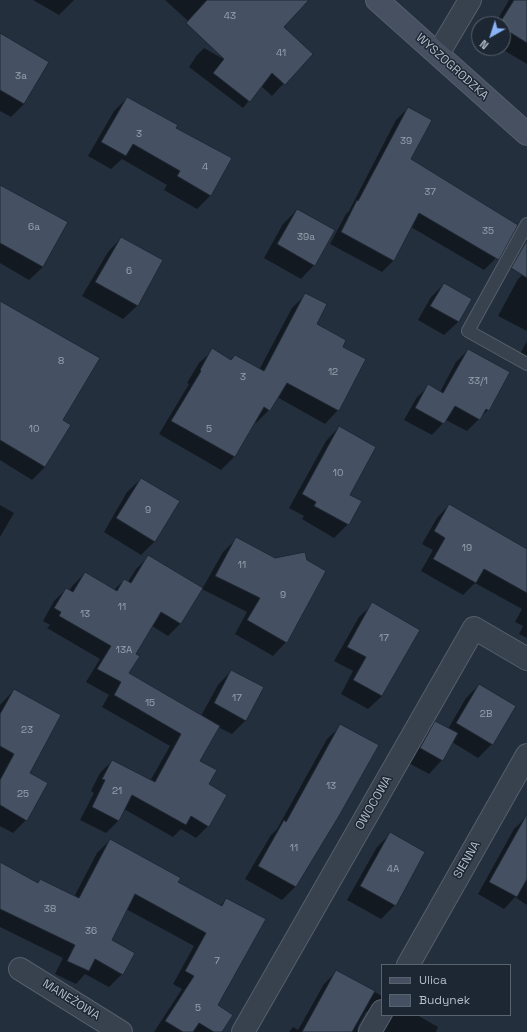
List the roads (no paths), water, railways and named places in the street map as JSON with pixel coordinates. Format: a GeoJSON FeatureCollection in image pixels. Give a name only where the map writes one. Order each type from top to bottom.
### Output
{"type":"FeatureCollection","features":[{"type":"Feature","properties":{"kind":"street","name":"WYSZOGRODZKA"},"geometry":{"type":"LineString","coordinates":[[377,0],[527,134]]}},
{"type":"Feature","properties":{"kind":"street"},"geometry":{"type":"LineString","coordinates":[[438,54],[470,0]]}},
{"type":"Feature","properties":{"kind":"street","name":"OWOCOWA"},"geometry":{"type":"LineString","coordinates":[[243,1032],[474,628],[527,659]]}},
{"type":"Feature","properties":{"kind":"street","name":"SIENNA"},"geometry":{"type":"LineString","coordinates":[[409,964],[527,755]]}},
{"type":"Feature","properties":{"kind":"street","name":"MANEŻOWA"},"geometry":{"type":"LineString","coordinates":[[20,969],[121,1032]]}},
{"type":"Feature","properties":{"kind":"street"},"geometry":{"type":"LineString","coordinates":[[370,1032],[381,1013]]}},
{"type":"Feature","properties":{"kind":"lane"},"geometry":{"type":"LineString","coordinates":[[527,224],[468,331],[527,364]]}}]}
